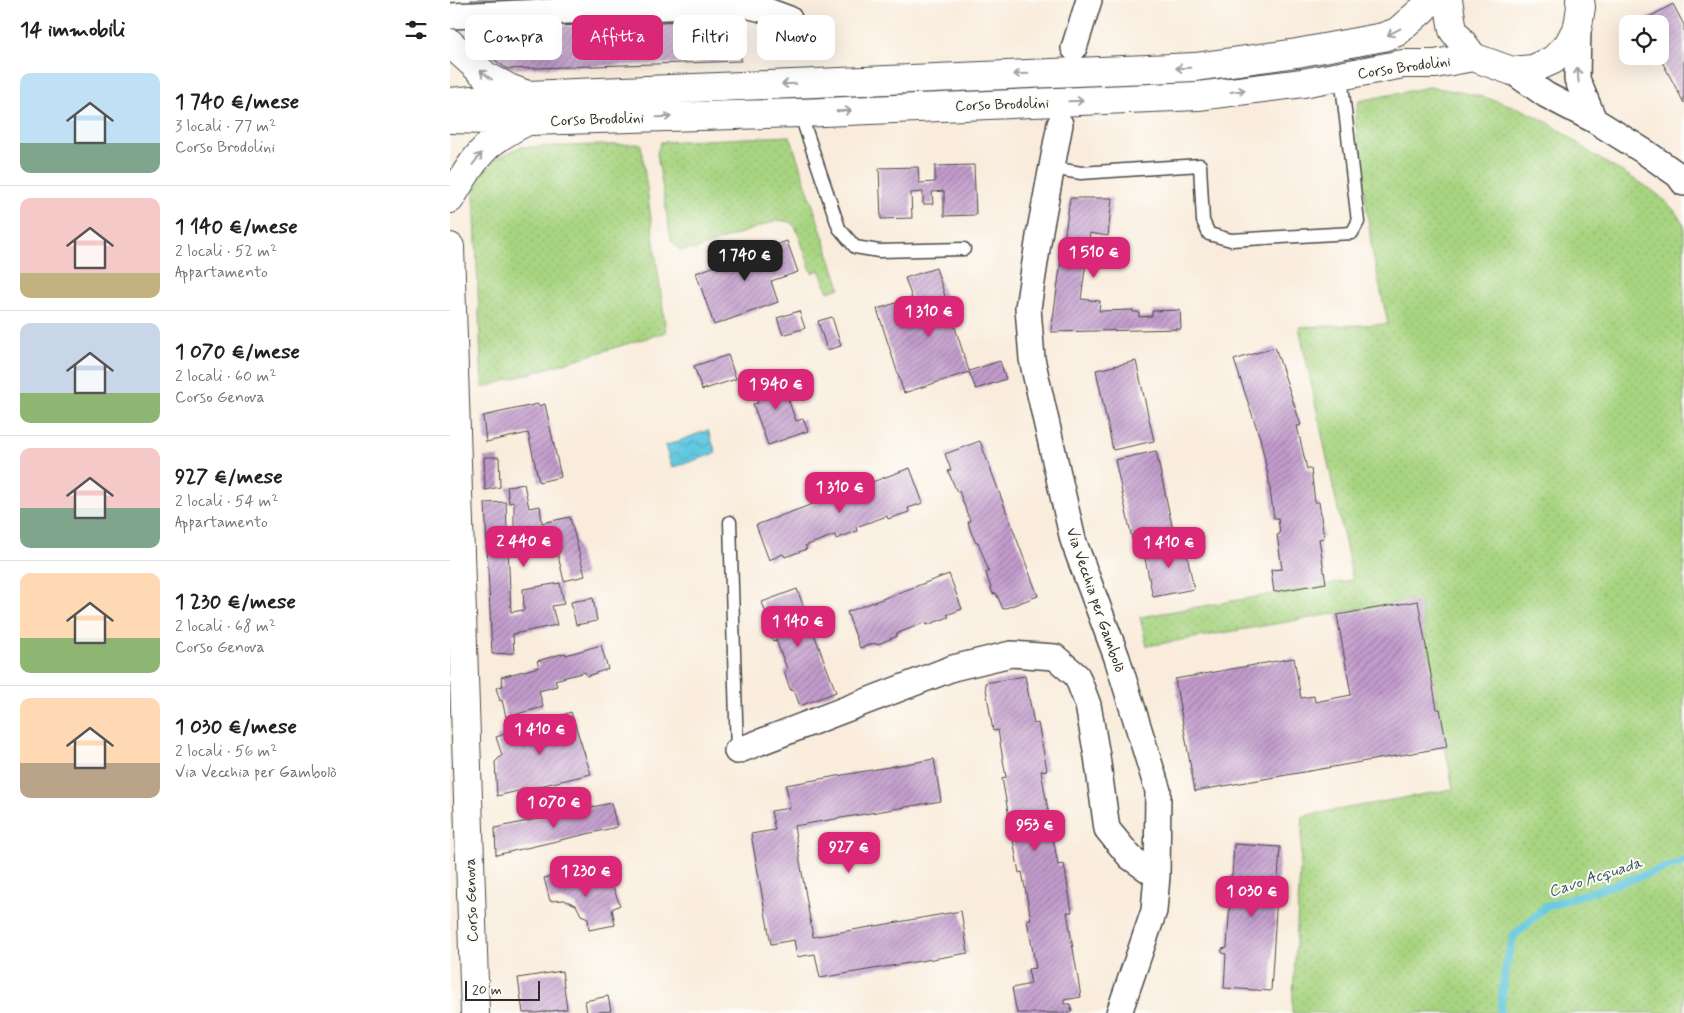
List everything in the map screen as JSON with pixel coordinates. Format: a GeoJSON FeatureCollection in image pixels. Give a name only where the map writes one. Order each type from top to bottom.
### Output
{"type":"FeatureCollection","features":[{"type":"Feature","properties":{"kind":"main road","name":"Corso Brodolini"},"geometry":{"type":"LineString","coordinates":[[450,119],[528,108],[1195,67],[1297,53],[1382,38],[1397,32],[1431,0]]}},
{"type":"Feature","properties":{"kind":"main road","name":"Corso Brodolini"},"geometry":{"type":"LineString","coordinates":[[1448,0],[1453,30],[1473,57]]}},
{"type":"Feature","properties":{"kind":"main road"},"geometry":{"type":"LineString","coordinates":[[1512,72],[1533,69],[1552,60],[1568,45],[1585,8]]}},
{"type":"Feature","properties":{"kind":"main road","name":"Corso Brodolini"},"geometry":{"type":"LineString","coordinates":[[450,43],[486,76],[509,88],[528,108]]}},
{"type":"Feature","properties":{"kind":"main road","name":"Corso Brodolini"},"geometry":{"type":"LineString","coordinates":[[450,102],[528,108],[800,113],[1198,96],[1304,83],[1403,64],[1435,64],[1473,57],[1512,72]]}},
{"type":"Feature","properties":{"kind":"main road","name":"Corso Brodolini"},"geometry":{"type":"LineString","coordinates":[[450,199],[464,176],[490,144],[510,130],[528,108]]}},
{"type":"Feature","properties":{"kind":"main road","name":"Corso Genova"},"geometry":{"type":"LineString","coordinates":[[450,247],[475,1013]]}},
{"type":"Feature","properties":{"kind":"street"},"geometry":{"type":"LineString","coordinates":[[1074,48],[1089,0]]}},
{"type":"Feature","properties":{"kind":"street"},"geometry":{"type":"LineString","coordinates":[[450,16],[742,4],[762,8],[779,15]]}},
{"type":"Feature","properties":{"kind":"street"},"geometry":{"type":"LineString","coordinates":[[1585,8],[1577,79],[1594,120]]}},
{"type":"Feature","properties":{"kind":"street"},"geometry":{"type":"LineString","coordinates":[[1512,72],[1546,95],[1594,120],[1645,152],[1678,175],[1684,183]]}},
{"type":"Feature","properties":{"kind":"street","name":"Via Vecchia per Gambolò"},"geometry":{"type":"LineString","coordinates":[[1060,124],[1040,230],[1028,308],[1032,359],[1073,540],[1117,658],[1158,791],[1157,876],[1154,911],[1119,1013]]}},
{"type":"Feature","properties":{"kind":"street"},"geometry":{"type":"LineString","coordinates":[[737,751],[952,668],[1011,654],[1055,657],[1077,676],[1088,705],[1107,828],[1130,858],[1157,876]]}},
{"type":"Feature","properties":{"kind":"lane"},"geometry":{"type":"LineString","coordinates":[[1052,168],[1081,173],[1200,165],[1203,221],[1209,234],[1231,240],[1352,233],[1358,222],[1341,76]]}},
{"type":"Feature","properties":{"kind":"lane"},"geometry":{"type":"LineString","coordinates":[[800,113],[838,228],[855,247],[879,251],[964,248]]}},
{"type":"Feature","properties":{"kind":"lane"},"geometry":{"type":"LineString","coordinates":[[730,522],[737,751]]}},
{"type":"Feature","properties":{"kind":"green space"},"geometry":{"type":"Polygon","coordinates":[[[1429,87],[1496,100],[1543,120],[1601,160],[1650,189],[1669,205],[1684,225],[1684,1013],[1292,1013],[1303,816],[1453,789],[1419,599],[1147,646],[1140,617],[1353,580],[1299,327],[1388,324],[1372,250],[1355,118],[1359,101],[1429,87]]]}},
{"type":"Feature","properties":{"kind":"green space"},"geometry":{"type":"Polygon","coordinates":[[[790,136],[840,288],[828,292],[819,270],[812,273],[796,228],[790,222],[778,220],[696,249],[680,250],[671,240],[657,153],[661,142],[790,136]]]}},
{"type":"Feature","properties":{"kind":"green space"},"geometry":{"type":"Polygon","coordinates":[[[641,144],[666,332],[482,388],[474,192],[480,175],[496,159],[520,147],[641,144]]]}},
{"type":"Feature","properties":{"kind":"water"},"geometry":{"type":"Polygon","coordinates":[[[708,430],[716,453],[672,468],[665,446],[708,430]]]}},
{"type":"Feature","properties":{"kind":"building"},"geometry":{"type":"Polygon","coordinates":[[[471,0],[516,0],[516,2],[472,3],[471,0]]]}},
{"type":"Feature","properties":{"kind":"building"},"geometry":{"type":"Polygon","coordinates":[[[1673,4],[1684,25],[1684,103],[1664,65],[1669,65],[1669,15],[1653,15],[1673,4]]]}},
{"type":"Feature","properties":{"kind":"building"},"geometry":{"type":"Polygon","coordinates":[[[663,22],[673,22],[673,60],[741,61],[507,69],[495,60],[562,60],[562,26],[572,25],[572,60],[663,60],[663,22]]]}},
{"type":"Feature","properties":{"kind":"building"},"geometry":{"type":"Polygon","coordinates":[[[974,165],[976,215],[944,216],[944,191],[932,192],[933,204],[923,204],[923,192],[911,193],[912,218],[881,219],[879,168],[918,167],[919,183],[935,182],[935,166],[974,165]]]}},
{"type":"Feature","properties":{"kind":"building"},"geometry":{"type":"Polygon","coordinates":[[[1070,198],[1112,198],[1108,236],[1090,233],[1081,299],[1100,301],[1099,311],[1133,310],[1133,312],[1139,312],[1139,317],[1152,316],[1152,311],[1180,310],[1181,329],[1051,332],[1070,198]]]}},
{"type":"Feature","properties":{"kind":"building"},"geometry":{"type":"Polygon","coordinates":[[[787,241],[798,272],[771,281],[778,302],[714,325],[696,273],[787,241]]]}},
{"type":"Feature","properties":{"kind":"building"},"geometry":{"type":"Polygon","coordinates":[[[936,268],[969,371],[1000,361],[1006,379],[976,389],[969,372],[904,393],[877,309],[912,298],[905,278],[936,268]]]}},
{"type":"Feature","properties":{"kind":"building"},"geometry":{"type":"Polygon","coordinates":[[[799,311],[805,328],[783,335],[777,318],[799,311]]]}},
{"type":"Feature","properties":{"kind":"building"},"geometry":{"type":"Polygon","coordinates":[[[832,317],[841,346],[827,350],[818,321],[832,317]]]}},
{"type":"Feature","properties":{"kind":"building"},"geometry":{"type":"Polygon","coordinates":[[[1275,347],[1301,425],[1297,426],[1307,469],[1311,469],[1315,502],[1319,502],[1324,538],[1319,539],[1326,583],[1274,592],[1271,570],[1282,569],[1277,535],[1280,534],[1278,518],[1274,518],[1268,475],[1260,438],[1234,360],[1275,347]]]}},
{"type":"Feature","properties":{"kind":"building"},"geometry":{"type":"Polygon","coordinates":[[[728,355],[736,379],[702,390],[694,366],[728,355]]]}},
{"type":"Feature","properties":{"kind":"building"},"geometry":{"type":"Polygon","coordinates":[[[1136,361],[1154,441],[1113,450],[1096,370],[1136,361]]]}},
{"type":"Feature","properties":{"kind":"building"},"geometry":{"type":"Polygon","coordinates":[[[779,374],[796,421],[803,419],[808,431],[768,445],[753,404],[758,403],[751,383],[779,374]]]}},
{"type":"Feature","properties":{"kind":"building"},"geometry":{"type":"Polygon","coordinates":[[[538,404],[538,406],[545,404],[561,477],[539,482],[528,433],[486,442],[483,416],[538,404]]]}},
{"type":"Feature","properties":{"kind":"building"},"geometry":{"type":"Polygon","coordinates":[[[980,441],[1038,596],[1003,609],[996,593],[993,594],[986,573],[989,572],[978,542],[976,543],[971,532],[968,522],[970,521],[959,491],[957,492],[948,471],[951,470],[945,454],[980,441]]]}},
{"type":"Feature","properties":{"kind":"building"},"geometry":{"type":"Polygon","coordinates":[[[1156,451],[1173,530],[1132,539],[1115,460],[1156,451]]]}},
{"type":"Feature","properties":{"kind":"building"},"geometry":{"type":"Polygon","coordinates":[[[484,457],[499,457],[500,487],[485,490],[484,457]]]}},
{"type":"Feature","properties":{"kind":"building"},"geometry":{"type":"Polygon","coordinates":[[[910,468],[923,503],[908,508],[909,512],[888,519],[887,516],[856,527],[857,531],[836,539],[835,535],[805,546],[807,549],[785,557],[783,554],[769,560],[756,525],[910,468]]]}},
{"type":"Feature","properties":{"kind":"building"},"geometry":{"type":"Polygon","coordinates":[[[524,484],[529,508],[540,506],[542,523],[570,517],[585,576],[564,581],[554,539],[508,547],[511,612],[524,610],[523,589],[560,583],[564,604],[552,606],[557,625],[513,634],[514,653],[492,654],[485,503],[506,502],[507,529],[514,528],[514,502],[509,503],[507,487],[524,484]]]}},
{"type":"Feature","properties":{"kind":"building"},"geometry":{"type":"Polygon","coordinates":[[[1184,540],[1194,589],[1153,597],[1143,549],[1184,540]]]}},
{"type":"Feature","properties":{"kind":"building"},"geometry":{"type":"Polygon","coordinates":[[[949,574],[962,609],[947,615],[949,617],[927,625],[926,622],[896,634],[897,636],[876,645],[875,643],[860,648],[847,612],[949,574]]]}},
{"type":"Feature","properties":{"kind":"building"},"geometry":{"type":"Polygon","coordinates":[[[797,589],[836,692],[800,706],[794,690],[791,691],[787,681],[784,671],[787,669],[776,640],[773,641],[765,620],[768,619],[762,602],[797,589]]]}},
{"type":"Feature","properties":{"kind":"building"},"geometry":{"type":"Polygon","coordinates":[[[593,598],[597,621],[576,625],[571,602],[593,598]]]}},
{"type":"Feature","properties":{"kind":"building"},"geometry":{"type":"Polygon","coordinates":[[[1418,601],[1437,709],[1440,709],[1447,747],[1195,791],[1175,679],[1294,658],[1301,698],[1314,696],[1315,702],[1351,695],[1337,615],[1418,601]]]}},
{"type":"Feature","properties":{"kind":"building"},"geometry":{"type":"Polygon","coordinates":[[[601,645],[608,669],[587,676],[585,672],[555,680],[557,686],[539,691],[543,707],[506,717],[502,700],[500,701],[496,688],[503,686],[501,677],[539,667],[537,661],[601,645]]]}},
{"type":"Feature","properties":{"kind":"building"},"geometry":{"type":"Polygon","coordinates":[[[1025,676],[1034,724],[1038,723],[1047,770],[1041,771],[1058,865],[1064,864],[1072,912],[1067,912],[1081,997],[1064,1000],[1064,1004],[1070,1004],[1072,1011],[1069,1013],[1017,1013],[1012,988],[1031,984],[1028,969],[1036,968],[1027,920],[1031,919],[1022,872],[1019,873],[1002,778],[1006,777],[998,730],[993,731],[985,683],[1025,676]]]}},
{"type":"Feature","properties":{"kind":"building"},"geometry":{"type":"Polygon","coordinates":[[[571,712],[591,774],[497,796],[495,762],[502,755],[496,737],[571,712]]]}},
{"type":"Feature","properties":{"kind":"building"},"geometry":{"type":"Polygon","coordinates":[[[934,759],[941,801],[794,826],[813,937],[961,911],[968,953],[820,978],[815,954],[797,957],[794,940],[771,944],[751,834],[775,830],[771,811],[790,808],[786,785],[934,759]]]}},
{"type":"Feature","properties":{"kind":"building"},"geometry":{"type":"Polygon","coordinates":[[[611,803],[617,827],[496,855],[495,828],[611,803]]]}},
{"type":"Feature","properties":{"kind":"building"},"geometry":{"type":"Polygon","coordinates":[[[1234,844],[1280,847],[1271,991],[1224,988],[1226,954],[1222,953],[1222,949],[1227,948],[1231,885],[1227,882],[1228,878],[1232,875],[1234,844]]]}},
{"type":"Feature","properties":{"kind":"building"},"geometry":{"type":"Polygon","coordinates":[[[573,872],[574,876],[591,884],[592,878],[596,875],[608,883],[614,890],[620,905],[612,909],[615,925],[589,930],[588,918],[581,915],[576,905],[564,900],[550,901],[544,878],[573,872]]]}},
{"type":"Feature","properties":{"kind":"building"},"geometry":{"type":"Polygon","coordinates":[[[562,971],[567,1009],[523,1013],[518,978],[562,971]]]}},
{"type":"Feature","properties":{"kind":"building"},"geometry":{"type":"Polygon","coordinates":[[[608,996],[611,1011],[587,1013],[585,1001],[608,996]]]}},
{"type":"Feature","properties":{"kind":"waterway","name":"Cavo Acquada"},"geometry":{"type":"LineString","coordinates":[[1500,1013],[1505,970],[1513,937],[1545,907],[1684,862]]}}]}
